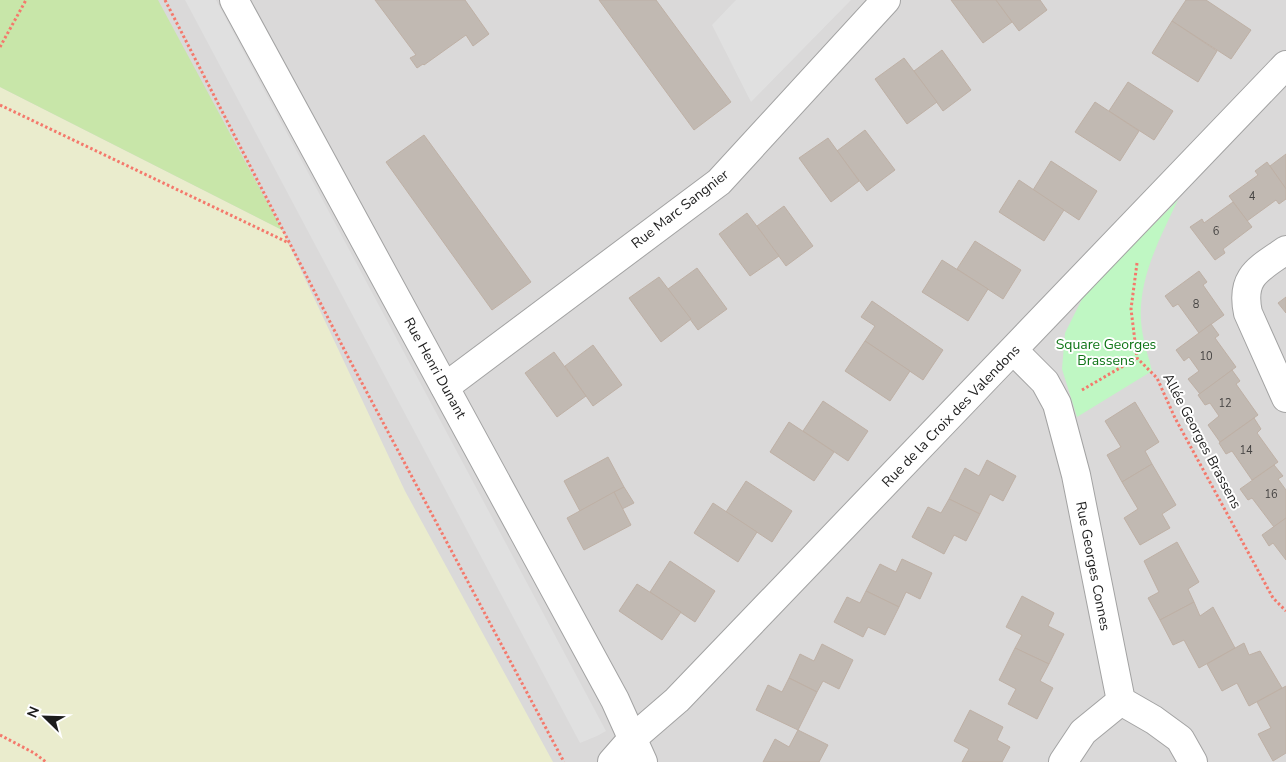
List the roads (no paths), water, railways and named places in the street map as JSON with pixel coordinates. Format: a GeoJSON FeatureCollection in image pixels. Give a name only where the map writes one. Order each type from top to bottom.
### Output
{"type":"FeatureCollection","features":[{"type":"Feature","properties":{"kind":"street","name":"Rue Henri Dunant"},"geometry":{"type":"LineString","coordinates":[[234,0],[445,387],[638,750]]}},
{"type":"Feature","properties":{"kind":"street","name":"Rue Marc Sangnier"},"geometry":{"type":"LineString","coordinates":[[445,387],[719,182],[886,0]]}},
{"type":"Feature","properties":{"kind":"street","name":"Rue de la Croix des Valendons"},"geometry":{"type":"LineString","coordinates":[[612,762],[638,750],[677,700],[1014,351],[1286,65]]}},
{"type":"Feature","properties":{"kind":"street"},"geometry":{"type":"LineString","coordinates":[[1286,250],[1253,274],[1246,285],[1245,300],[1248,313],[1286,398]]}},
{"type":"Feature","properties":{"kind":"street","name":"Rue Georges Connes"},"geometry":{"type":"LineString","coordinates":[[1014,351],[1045,382],[1057,404],[1076,475],[1121,701]]}},
{"type":"Feature","properties":{"kind":"street"},"geometry":{"type":"LineString","coordinates":[[1063,762],[1083,732],[1121,701],[1154,720],[1180,739],[1193,762]]}},
{"type":"Feature","properties":{"kind":"park label","name":"Square Georges Brassens"},"geometry":{"type":"Point","coordinates":[1106,352]}}]}
